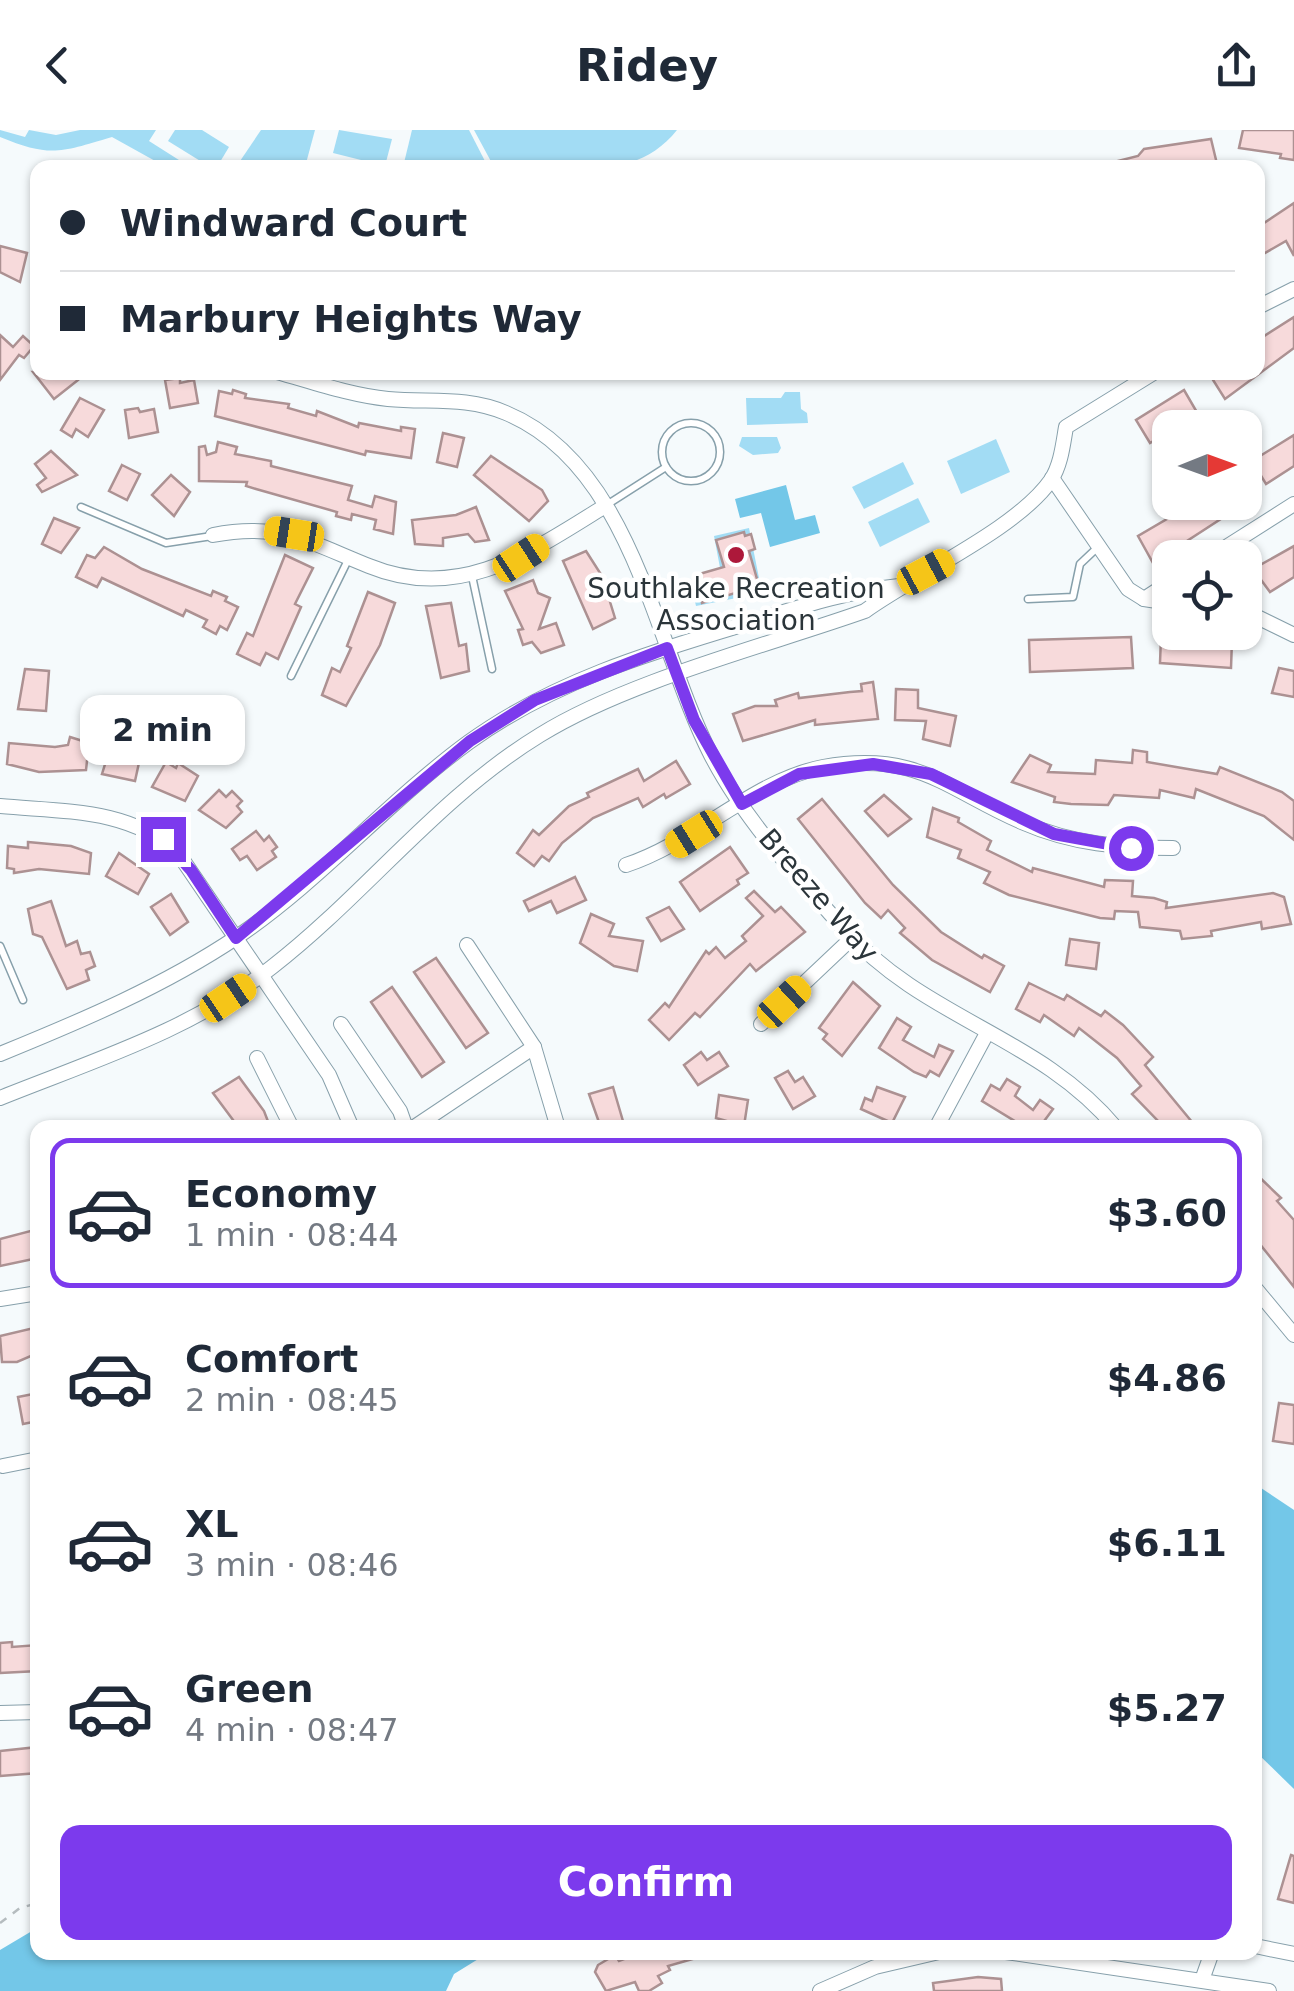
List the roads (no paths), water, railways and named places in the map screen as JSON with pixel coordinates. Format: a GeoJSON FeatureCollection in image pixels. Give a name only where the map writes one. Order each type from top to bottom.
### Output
{"type":"FeatureCollection","features":[{"type":"Feature","properties":{"kind":"street"},"geometry":{"type":"LineString","coordinates":[[1265,304],[1294,289]]}},
{"type":"Feature","properties":{"kind":"street","name":"Breeze Way"},"geometry":{"type":"LineString","coordinates":[[308,380],[370,396],[458,400],[509,414],[553,442],[605,506],[712,758],[742,804],[852,938],[914,992],[1064,1076],[1108,1120]]}},
{"type":"Feature","properties":{"kind":"street"},"geometry":{"type":"LineString","coordinates":[[0,1098],[180,1024],[261,975],[314,932],[432,816],[498,762],[574,718],[678,676],[865,611],[985,535],[1052,478],[1066,427],[1129,380]]}},
{"type":"Feature","properties":{"kind":"street"},"geometry":{"type":"LineString","coordinates":[[1052,478],[1128,588],[1152,600]]}},
{"type":"Feature","properties":{"kind":"street"},"geometry":{"type":"LineString","coordinates":[[1237,540],[1294,504]]}},
{"type":"Feature","properties":{"kind":"street"},"geometry":{"type":"LineString","coordinates":[[213,536],[242,530],[294,534],[349,557],[419,578],[472,576],[521,558],[605,506]]}},
{"type":"Feature","properties":{"kind":"street"},"geometry":{"type":"LineString","coordinates":[[0,1054],[160,981],[236,938],[470,741],[535,700],[667,648],[857,590],[900,586]]}},
{"type":"Feature","properties":{"kind":"street"},"geometry":{"type":"LineString","coordinates":[[1144,598],[1152,593]]}},
{"type":"Feature","properties":{"kind":"street"},"geometry":{"type":"LineString","coordinates":[[1262,620],[1294,634]]}},
{"type":"Feature","properties":{"kind":"street"},"geometry":{"type":"LineString","coordinates":[[626,865],[666,852],[799,774],[873,764],[931,774],[1054,834],[1086,843],[1173,848]]}},
{"type":"Feature","properties":{"kind":"street"},"geometry":{"type":"LineString","coordinates":[[0,806],[109,816],[145,828],[178,853],[329,1075],[349,1120]]}},
{"type":"Feature","properties":{"kind":"street"},"geometry":{"type":"LineString","coordinates":[[762,1024],[852,938]]}},
{"type":"Feature","properties":{"kind":"street"},"geometry":{"type":"LineString","coordinates":[[467,945],[534,1047],[556,1120]]}},
{"type":"Feature","properties":{"kind":"street"},"geometry":{"type":"LineString","coordinates":[[340,1024],[405,1120]]}},
{"type":"Feature","properties":{"kind":"street"},"geometry":{"type":"LineString","coordinates":[[940,1120],[987,1033]]}},
{"type":"Feature","properties":{"kind":"street"},"geometry":{"type":"LineString","coordinates":[[421,1120],[534,1047]]}},
{"type":"Feature","properties":{"kind":"street"},"geometry":{"type":"LineString","coordinates":[[258,1058],[288,1120]]}},
{"type":"Feature","properties":{"kind":"street"},"geometry":{"type":"LineString","coordinates":[[0,1299],[30,1294]]}},
{"type":"Feature","properties":{"kind":"street"},"geometry":{"type":"LineString","coordinates":[[1262,1296],[1294,1335]]}},
{"type":"Feature","properties":{"kind":"street"},"geometry":{"type":"LineString","coordinates":[[4,1466],[30,1461]]}},
{"type":"Feature","properties":{"kind":"street"},"geometry":{"type":"LineString","coordinates":[[0,1714],[30,1712]]}},
{"type":"Feature","properties":{"kind":"street"},"geometry":{"type":"LineString","coordinates":[[1262,1947],[1294,1954]]}},
{"type":"Feature","properties":{"kind":"street"},"geometry":{"type":"LineString","coordinates":[[820,1991],[876,1967],[905,1960]]}},
{"type":"Feature","properties":{"kind":"street"},"geometry":{"type":"LineString","coordinates":[[1096,1960],[1269,1991]]}},
{"type":"Feature","properties":{"kind":"street"},"geometry":{"type":"LineString","coordinates":[[1202,1980],[1209,1960]]}},
{"type":"Feature","properties":{"kind":"lane"},"geometry":{"type":"LineString","coordinates":[[682,424],[706,427],[718,441],[717,464],[702,478],[682,479],[666,467],[665,440],[682,424]]}},
{"type":"Feature","properties":{"kind":"lane"},"geometry":{"type":"LineString","coordinates":[[605,506],[666,467]]}},
{"type":"Feature","properties":{"kind":"lane"},"geometry":{"type":"LineString","coordinates":[[81,507],[166,543],[213,536]]}},
{"type":"Feature","properties":{"kind":"lane"},"geometry":{"type":"LineString","coordinates":[[1028,599],[1073,597],[1080,564],[1099,546]]}},
{"type":"Feature","properties":{"kind":"lane"},"geometry":{"type":"LineString","coordinates":[[291,676],[349,557]]}},
{"type":"Feature","properties":{"kind":"lane"},"geometry":{"type":"LineString","coordinates":[[472,576],[492,669]]}},
{"type":"Feature","properties":{"kind":"lane"},"geometry":{"type":"LineString","coordinates":[[0,946],[23,1000]]}},
{"type":"Feature","properties":{"kind":"place","name":"Southlake Recreation Association"},"geometry":{"type":"Point","coordinates":[736,555]}}]}
